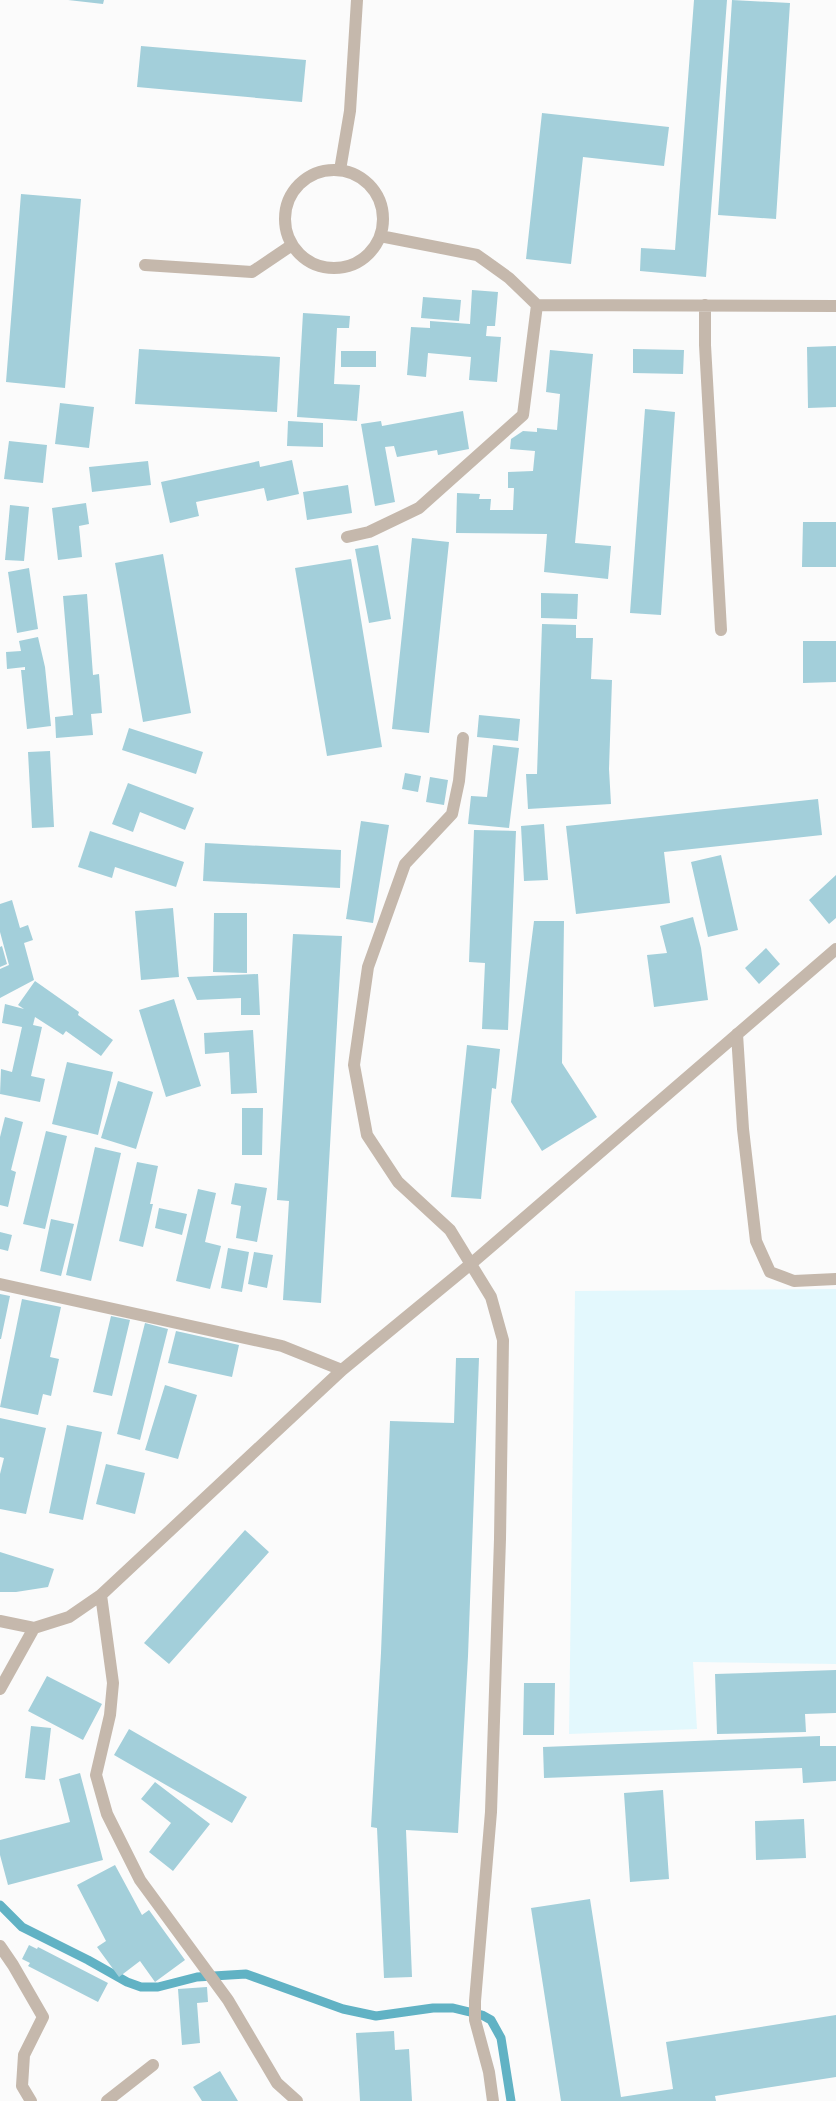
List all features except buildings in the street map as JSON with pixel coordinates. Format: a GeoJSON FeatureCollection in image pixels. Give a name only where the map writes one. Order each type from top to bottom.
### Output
{"type":"FeatureCollection","features":[{"type":"Feature","properties":{"kind":"street"},"geometry":{"type":"LineString","coordinates":[[340,170],[350,111],[357,0]]}},
{"type":"Feature","properties":{"kind":"street"},"geometry":{"type":"LineString","coordinates":[[340,170],[361,177],[376,193],[383,214],[380,236],[368,254],[349,266],[328,268],[307,261],[292,245],[285,224],[288,202],[299,184],[318,172],[340,170]]}},
{"type":"Feature","properties":{"kind":"street"},"geometry":{"type":"LineString","coordinates":[[380,236],[477,255],[509,278],[537,305],[836,306]]}},
{"type":"Feature","properties":{"kind":"street"},"geometry":{"type":"LineString","coordinates":[[145,265],[252,272],[292,245]]}},
{"type":"Feature","properties":{"kind":"street"},"geometry":{"type":"LineString","coordinates":[[347,537],[369,532],[419,508],[523,415],[537,305]]}},
{"type":"Feature","properties":{"kind":"street"},"geometry":{"type":"LineString","coordinates":[[705,305],[705,345],[721,630]]}},
{"type":"Feature","properties":{"kind":"street"},"geometry":{"type":"LineString","coordinates":[[463,738],[459,781],[452,814],[406,864],[368,968],[354,1065],[367,1135],[398,1182],[450,1230],[472,1263],[491,1297],[503,1340],[500,1539],[491,1812],[475,2002],[475,2020],[489,2072],[493,2101]]}},
{"type":"Feature","properties":{"kind":"street"},"geometry":{"type":"LineString","coordinates":[[0,1621],[34,1628],[69,1617],[101,1595],[342,1370],[472,1263],[836,949]]}},
{"type":"Feature","properties":{"kind":"street"},"geometry":{"type":"LineString","coordinates":[[737,1034],[743,1129],[756,1241],[770,1272],[794,1281],[836,1278]]}},
{"type":"Feature","properties":{"kind":"street"},"geometry":{"type":"LineString","coordinates":[[0,1284],[282,1346],[342,1370]]}},
{"type":"Feature","properties":{"kind":"street"},"geometry":{"type":"LineString","coordinates":[[101,1595],[113,1683],[110,1715],[96,1775],[107,1814],[140,1880],[228,2000],[277,2083],[296,2101]]}},
{"type":"Feature","properties":{"kind":"street"},"geometry":{"type":"LineString","coordinates":[[0,1689],[34,1628]]}},
{"type":"Feature","properties":{"kind":"street"},"geometry":{"type":"LineString","coordinates":[[0,1946],[13,1965],[43,2017],[24,2055],[22,2086],[31,2101]]}},
{"type":"Feature","properties":{"kind":"street"},"geometry":{"type":"LineString","coordinates":[[107,2101],[153,2065]]}},
{"type":"Feature","properties":{"kind":"shaded area"},"geometry":{"type":"Polygon","coordinates":[[[836,1289],[836,1664],[693,1662],[697,1729],[569,1734],[575,1291],[836,1289]]]}},
{"type":"Feature","properties":{"kind":"waterway"},"geometry":{"type":"LineString","coordinates":[[0,1905],[22,1927],[88,1960],[127,1982],[141,1987],[158,1987],[197,1977],[246,1974],[343,2009],[376,2016],[433,2008],[453,2008],[482,2015],[491,2020],[501,2038],[511,2101]]}}]}
